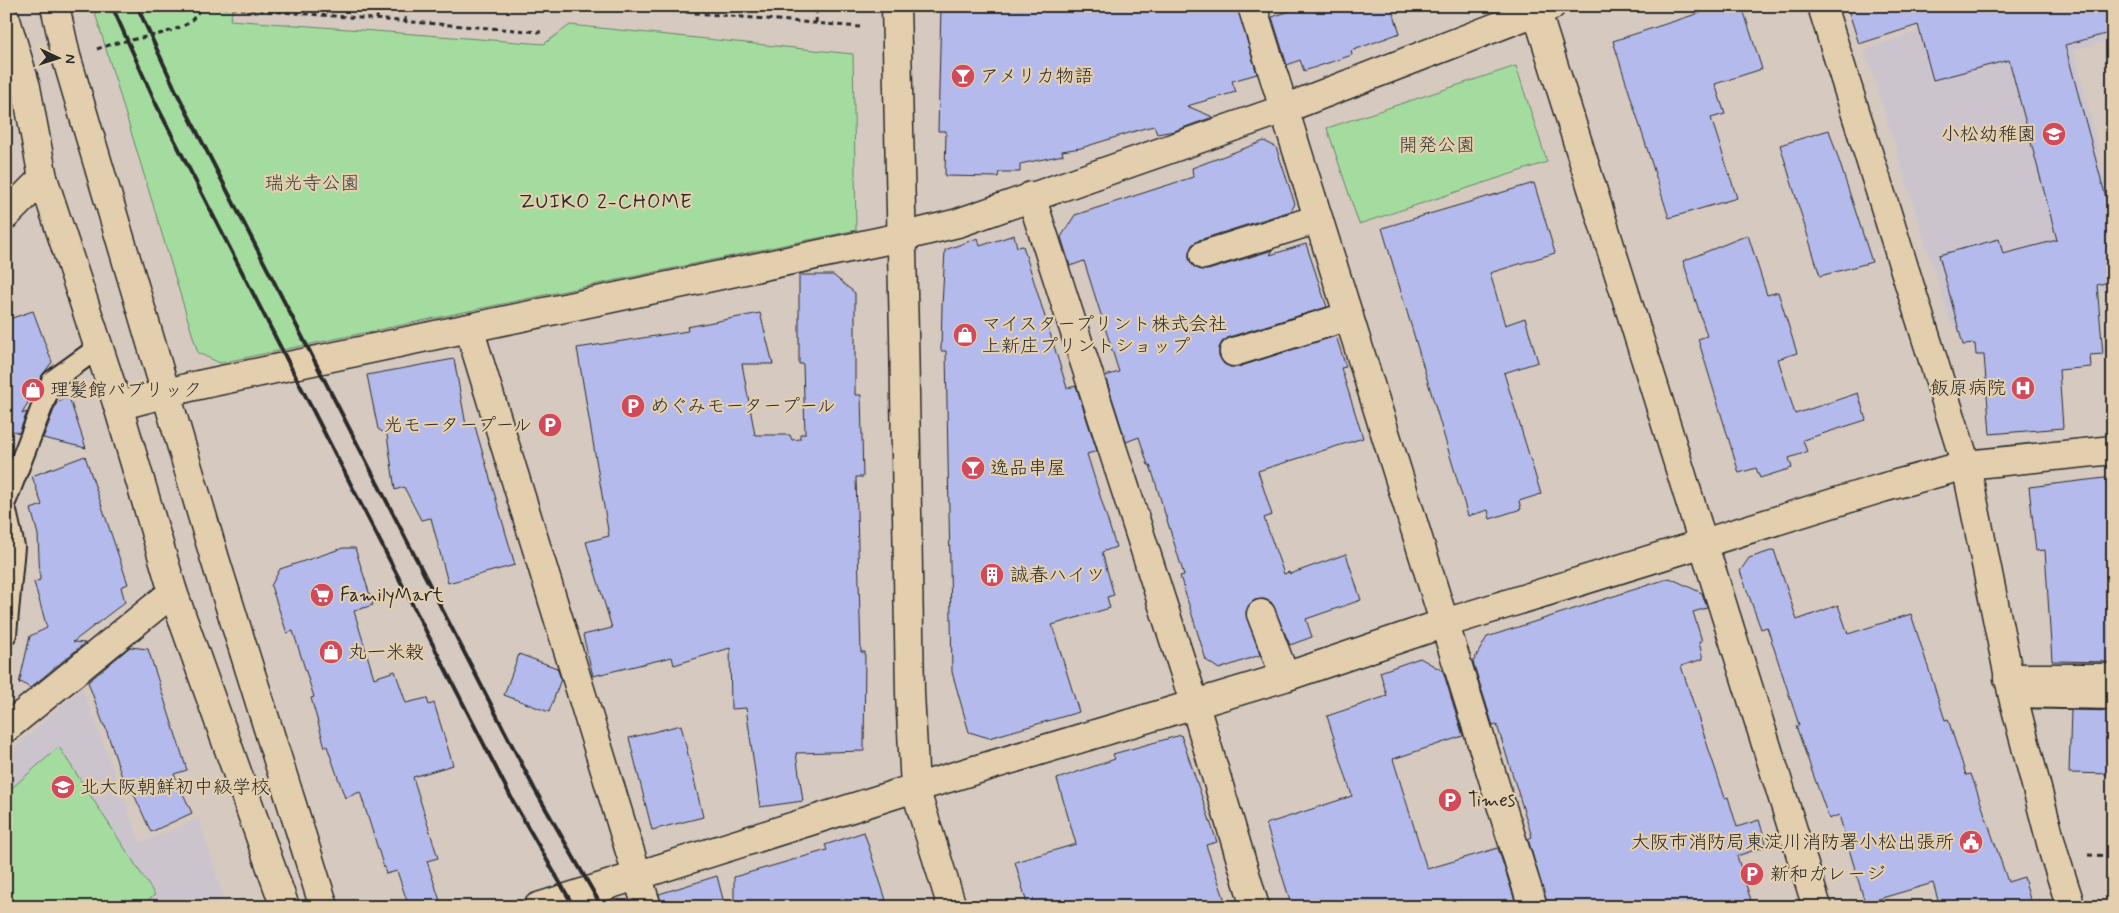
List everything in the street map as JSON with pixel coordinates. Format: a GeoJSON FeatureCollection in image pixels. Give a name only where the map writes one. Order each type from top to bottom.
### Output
{"type":"FeatureCollection","features":[{"type":"Feature","properties":{"kind":"street"},"geometry":{"type":"LineString","coordinates":[[55,6],[69,66],[165,392],[218,569],[324,907]]}},
{"type":"Feature","properties":{"kind":"street"},"geometry":{"type":"LineString","coordinates":[[896,6],[905,342],[910,693],[915,788],[952,907]]}},
{"type":"Feature","properties":{"kind":"street"},"geometry":{"type":"LineString","coordinates":[[1252,6],[1533,907]]}},
{"type":"Feature","properties":{"kind":"street"},"geometry":{"type":"LineString","coordinates":[[1822,6],[1966,465],[2010,687],[2054,854],[2071,907]]}},
{"type":"Feature","properties":{"kind":"street"},"geometry":{"type":"LineString","coordinates":[[118,406],[165,392],[901,237],[958,223],[1284,109],[1540,8],[1703,543],[1817,907]]}},
{"type":"Feature","properties":{"kind":"street"},"geometry":{"type":"LineString","coordinates":[[6,20],[26,87],[43,178],[118,406],[173,592],[285,907]]}},
{"type":"Feature","properties":{"kind":"street"},"geometry":{"type":"LineString","coordinates":[[6,215],[43,178]]}},
{"type":"Feature","properties":{"kind":"street"},"geometry":{"type":"LineString","coordinates":[[1032,196],[1194,702],[1255,907]]}},
{"type":"Feature","properties":{"kind":"street"},"geometry":{"type":"LineString","coordinates":[[1204,255],[1318,219]]}},
{"type":"Feature","properties":{"kind":"street"},"geometry":{"type":"LineString","coordinates":[[1234,352],[1349,316]]}},
{"type":"Feature","properties":{"kind":"street"},"geometry":{"type":"LineString","coordinates":[[469,328],[647,907]]}},
{"type":"Feature","properties":{"kind":"street"},"geometry":{"type":"LineString","coordinates":[[538,907],[915,788],[1285,676],[1445,623],[1703,543],[1966,465],[2113,450]]}},
{"type":"Feature","properties":{"kind":"street"},"geometry":{"type":"LineString","coordinates":[[6,728],[173,592]]}},
{"type":"Feature","properties":{"kind":"street"},"geometry":{"type":"LineString","coordinates":[[1261,614],[1285,676]]}},
{"type":"Feature","properties":{"kind":"street"},"geometry":{"type":"LineString","coordinates":[[2010,687],[2113,678]]}},
{"type":"Feature","properties":{"kind":"lane"},"geometry":{"type":"LineString","coordinates":[[6,500],[52,381],[99,347]]}},
{"type":"Feature","properties":{"kind":"lane"},"geometry":{"type":"LineString","coordinates":[[6,511],[14,547],[6,634]]}},
{"type":"Feature","properties":{"kind":"lane"},"geometry":{"type":"LineString","coordinates":[[2010,687],[2113,699]]}},
{"type":"Feature","properties":{"kind":"path"},"geometry":{"type":"LineString","coordinates":[[95,50],[118,42],[167,31],[188,23],[204,6],[541,32]]}},
{"type":"Feature","properties":{"kind":"path"},"geometry":{"type":"LineString","coordinates":[[377,19],[378,6]]}},
{"type":"Feature","properties":{"kind":"path"},"geometry":{"type":"LineString","coordinates":[[405,22],[406,6]]}},
{"type":"Feature","properties":{"kind":"path"},"geometry":{"type":"LineString","coordinates":[[614,6],[860,28]]}},
{"type":"Feature","properties":{"kind":"path"},"geometry":{"type":"LineString","coordinates":[[688,12],[689,6]]}},
{"type":"Feature","properties":{"kind":"path"},"geometry":{"type":"LineString","coordinates":[[816,23],[817,6]]}},
{"type":"Feature","properties":{"kind":"shaded area"},"geometry":{"type":"Polygon","coordinates":[[[1990,6],[2113,6],[2113,40],[2074,50],[2113,210],[2113,289],[1985,323],[1983,318],[1952,326],[1865,50],[1990,6]]]}},
{"type":"Feature","properties":{"kind":"shaded area","name":"北大阪朝鮮初中級学校"},"geometry":{"type":"Polygon","coordinates":[[[82,687],[140,843],[199,819],[223,897],[211,907],[6,907],[6,756],[82,687]]]}},
{"type":"Feature","properties":{"kind":"green space","name":"瑞光寺公園"},"geometry":{"type":"Polygon","coordinates":[[[93,6],[234,6],[230,20],[544,44],[570,25],[853,54],[856,230],[220,363],[198,353],[93,6]]]}},
{"type":"Feature","properties":{"kind":"green space","name":"開発公園"},"geometry":{"type":"Polygon","coordinates":[[[1516,66],[1547,162],[1359,224],[1327,128],[1516,66]]]}},
{"type":"Feature","properties":{"kind":"green space"},"geometry":{"type":"Polygon","coordinates":[[[59,747],[155,895],[137,907],[6,907],[6,793],[59,747]]]}},
{"type":"Feature","properties":{"kind":"building"},"geometry":{"type":"Polygon","coordinates":[[[941,6],[1237,6],[1257,74],[1232,81],[1236,92],[1187,106],[1213,117],[1174,131],[1157,134],[1154,126],[1145,128],[1081,148],[1062,151],[1063,155],[1020,164],[1020,172],[999,172],[998,177],[945,176],[946,131],[938,131],[941,6]]]}},
{"type":"Feature","properties":{"kind":"building"},"geometry":{"type":"Polygon","coordinates":[[[1305,6],[1391,6],[1400,33],[1351,51],[1352,55],[1304,71],[1300,60],[1287,65],[1272,17],[1305,6]]]}},
{"type":"Feature","properties":{"kind":"building"},"geometry":{"type":"Polygon","coordinates":[[[1721,6],[1742,6],[1762,69],[1715,84],[1725,114],[1711,118],[1737,198],[1669,218],[1613,41],[1721,6]]]}},
{"type":"Feature","properties":{"kind":"building"},"geometry":{"type":"Polygon","coordinates":[[[1847,6],[2113,6],[2113,32],[2065,45],[2113,224],[2113,281],[2097,285],[2103,354],[2090,355],[2091,367],[2059,370],[2063,428],[1990,434],[1984,355],[1976,355],[1975,344],[1963,345],[1939,255],[1999,239],[2003,254],[2057,240],[2009,60],[1933,80],[1918,25],[1859,44],[1847,6]]]}},
{"type":"Feature","properties":{"kind":"building"},"geometry":{"type":"Polygon","coordinates":[[[1829,130],[1872,262],[1820,276],[1780,145],[1829,130]]]}},
{"type":"Feature","properties":{"kind":"building"},"geometry":{"type":"Polygon","coordinates":[[[1264,141],[1276,147],[1295,204],[1291,211],[1199,240],[1192,245],[1189,259],[1194,267],[1208,270],[1273,250],[1270,255],[1306,244],[1327,307],[1229,337],[1222,342],[1219,348],[1219,356],[1224,364],[1230,367],[1238,367],[1336,336],[1346,367],[1341,368],[1363,438],[1258,471],[1272,515],[1264,518],[1284,574],[1289,572],[1290,574],[1346,554],[1361,600],[1306,619],[1312,637],[1290,645],[1271,602],[1264,599],[1255,600],[1249,605],[1246,612],[1260,655],[1219,669],[1206,660],[1180,576],[1184,575],[1150,465],[1148,465],[1139,437],[1126,442],[1105,376],[1119,372],[1084,261],[1070,266],[1061,237],[1075,215],[1193,177],[1192,168],[1264,141]]]}},
{"type":"Feature","properties":{"kind":"building"},"geometry":{"type":"Polygon","coordinates":[[[1534,183],[1555,253],[1490,273],[1505,325],[1525,318],[1538,362],[1504,373],[1541,494],[1519,501],[1521,509],[1490,519],[1488,510],[1468,516],[1382,228],[1534,183]]]}},
{"type":"Feature","properties":{"kind":"building"},"geometry":{"type":"Polygon","coordinates":[[[1014,235],[1017,247],[1023,246],[1067,388],[1076,386],[1097,451],[1087,454],[1116,547],[1102,552],[1114,595],[1107,597],[1110,608],[1052,625],[1079,712],[989,738],[969,732],[952,672],[946,351],[941,351],[942,306],[945,250],[978,238],[980,246],[1014,235]]]}},
{"type":"Feature","properties":{"kind":"building"},"geometry":{"type":"Polygon","coordinates":[[[1748,235],[1767,295],[1778,292],[1797,353],[1778,359],[1795,414],[1858,393],[1866,420],[1803,440],[1807,452],[1789,458],[1792,468],[1760,478],[1756,468],[1739,473],[1698,339],[1707,336],[1683,261],[1748,235]]]}},
{"type":"Feature","properties":{"kind":"building"},"geometry":{"type":"Polygon","coordinates":[[[799,275],[833,275],[855,293],[855,395],[861,395],[863,477],[856,477],[861,652],[865,652],[864,751],[796,753],[803,801],[760,807],[746,708],[731,709],[730,648],[674,665],[672,657],[593,676],[583,635],[612,628],[586,542],[609,536],[577,348],[688,331],[687,327],[760,313],[773,364],[742,364],[755,435],[790,435],[792,440],[800,439],[800,434],[805,434],[803,364],[799,364],[799,275]]]}},
{"type":"Feature","properties":{"kind":"building"},"geometry":{"type":"Polygon","coordinates":[[[33,311],[52,362],[41,377],[22,414],[27,412],[19,433],[13,431],[6,443],[6,320],[33,311]]]}},
{"type":"Feature","properties":{"kind":"building"},"geometry":{"type":"Polygon","coordinates":[[[454,359],[466,425],[474,423],[515,565],[448,583],[431,518],[421,520],[404,487],[395,490],[387,435],[378,429],[367,375],[454,359]]]}},
{"type":"Feature","properties":{"kind":"building"},"geometry":{"type":"Polygon","coordinates":[[[69,397],[86,448],[43,438],[57,402],[69,397]]]}},
{"type":"Feature","properties":{"kind":"building"},"geometry":{"type":"Polygon","coordinates":[[[85,456],[128,584],[121,587],[125,602],[73,642],[85,643],[30,688],[21,682],[19,684],[30,636],[47,628],[34,582],[40,580],[38,535],[31,509],[42,505],[32,476],[85,456]]]}},
{"type":"Feature","properties":{"kind":"building"},"geometry":{"type":"Polygon","coordinates":[[[2113,477],[2113,662],[2052,661],[2045,550],[2036,551],[2029,487],[2113,477]]]}},
{"type":"Feature","properties":{"kind":"building"},"geometry":{"type":"Polygon","coordinates":[[[343,548],[355,548],[373,605],[354,611],[374,678],[395,671],[406,703],[427,698],[429,705],[434,703],[453,765],[413,777],[438,858],[427,861],[442,907],[409,907],[397,871],[386,874],[360,792],[345,798],[327,746],[325,747],[311,698],[314,697],[293,631],[287,633],[271,586],[280,569],[343,548]]]}},
{"type":"Feature","properties":{"kind":"building"},"geometry":{"type":"Polygon","coordinates":[[[1774,550],[1797,620],[1838,605],[1848,634],[1911,614],[1945,720],[1948,719],[1966,775],[1971,774],[2008,882],[2024,877],[2032,907],[1940,907],[1933,883],[1865,903],[1839,815],[1829,819],[1796,726],[1799,725],[1767,627],[1761,629],[1740,571],[1749,558],[1774,550]]]}},
{"type":"Feature","properties":{"kind":"building"},"geometry":{"type":"Polygon","coordinates":[[[1670,578],[1702,593],[1707,608],[1693,612],[1702,641],[1699,642],[1703,659],[1681,666],[1725,798],[1728,797],[1737,827],[1759,820],[1767,846],[1737,856],[1753,907],[1548,907],[1528,839],[1532,837],[1497,725],[1493,726],[1473,662],[1487,637],[1670,578]]]}},
{"type":"Feature","properties":{"kind":"building"},"geometry":{"type":"Polygon","coordinates":[[[130,647],[148,649],[187,770],[174,774],[192,813],[151,832],[131,788],[126,789],[88,682],[130,647]]]}},
{"type":"Feature","properties":{"kind":"building"},"geometry":{"type":"Polygon","coordinates":[[[519,654],[557,668],[561,679],[549,712],[504,695],[519,654]]]}},
{"type":"Feature","properties":{"kind":"building"},"geometry":{"type":"Polygon","coordinates":[[[1420,658],[1443,671],[1463,736],[1393,759],[1427,869],[1498,848],[1517,907],[1292,907],[1266,824],[1352,796],[1327,716],[1387,696],[1380,672],[1420,658]]]}},
{"type":"Feature","properties":{"kind":"building"},"geometry":{"type":"Polygon","coordinates":[[[2071,710],[2113,711],[2113,774],[2069,773],[2071,710]]]}},
{"type":"Feature","properties":{"kind":"building"},"geometry":{"type":"Polygon","coordinates":[[[681,725],[703,817],[652,830],[629,738],[681,725]]]}},
{"type":"Feature","properties":{"kind":"building"},"geometry":{"type":"Polygon","coordinates":[[[1181,735],[1217,842],[1206,845],[1227,907],[1028,907],[1015,862],[1076,844],[1057,779],[1115,759],[1113,754],[1181,735]]]}},
{"type":"Feature","properties":{"kind":"building"},"geometry":{"type":"Polygon","coordinates":[[[864,832],[886,900],[865,907],[734,907],[734,877],[827,850],[825,845],[864,832]]]}},
{"type":"Feature","properties":{"kind":"building"},"geometry":{"type":"Polygon","coordinates":[[[717,876],[725,907],[662,907],[659,894],[717,876]]]}},
{"type":"Feature","properties":{"kind":"railway"},"geometry":{"type":"LineString","coordinates":[[112,6],[155,102],[514,803],[574,907]]}},
{"type":"Feature","properties":{"kind":"railway"},"geometry":{"type":"LineString","coordinates":[[137,6],[176,91],[535,790],[602,907]]}},
{"type":"Feature","properties":{"kind":"place","name":"アメリカ物語"},"geometry":{"type":"Point","coordinates":[963,76]}},
{"type":"Feature","properties":{"kind":"place","name":"小松幼稚園"},"geometry":{"type":"Point","coordinates":[2054,134]}},
{"type":"Feature","properties":{"kind":"place","name":"マイスタープリント株式会社 上新庄プリントショップ"},"geometry":{"type":"Point","coordinates":[965,335]}},
{"type":"Feature","properties":{"kind":"place","name":"飯原病院"},"geometry":{"type":"Point","coordinates":[2023,388]}},
{"type":"Feature","properties":{"kind":"place","name":"理髪館パブリック"},"geometry":{"type":"Point","coordinates":[33,390]}},
{"type":"Feature","properties":{"kind":"place","name":"めぐみモータープール"},"geometry":{"type":"Point","coordinates":[633,406]}},
{"type":"Feature","properties":{"kind":"place","name":"光モータープール"},"geometry":{"type":"Point","coordinates":[550,425]}},
{"type":"Feature","properties":{"kind":"place","name":"逸品串屋"},"geometry":{"type":"Point","coordinates":[973,468]}},
{"type":"Feature","properties":{"kind":"place","name":"誠春ハイツ"},"geometry":{"type":"Point","coordinates":[992,575]}},
{"type":"Feature","properties":{"kind":"place","name":"FamilyMart"},"geometry":{"type":"Point","coordinates":[322,595]}},
{"type":"Feature","properties":{"kind":"place","name":"丸一米穀"},"geometry":{"type":"Point","coordinates":[331,652]}},
{"type":"Feature","properties":{"kind":"place","name":"北大阪朝鮮初中級学校"},"geometry":{"type":"Point","coordinates":[63,787]}},
{"type":"Feature","properties":{"kind":"place","name":"Times"},"geometry":{"type":"Point","coordinates":[1450,800]}},
{"type":"Feature","properties":{"kind":"place","name":"大阪市消防局東淀川消防署小松出張所"},"geometry":{"type":"Point","coordinates":[1971,842]}},
{"type":"Feature","properties":{"kind":"place","name":"新和ガレージ"},"geometry":{"type":"Point","coordinates":[1752,874]}},
{"type":"Feature","properties":{"kind":"district","name":"ZUIKO 2-CHOME"},"geometry":{"type":"Point","coordinates":[606,202]}}]}
